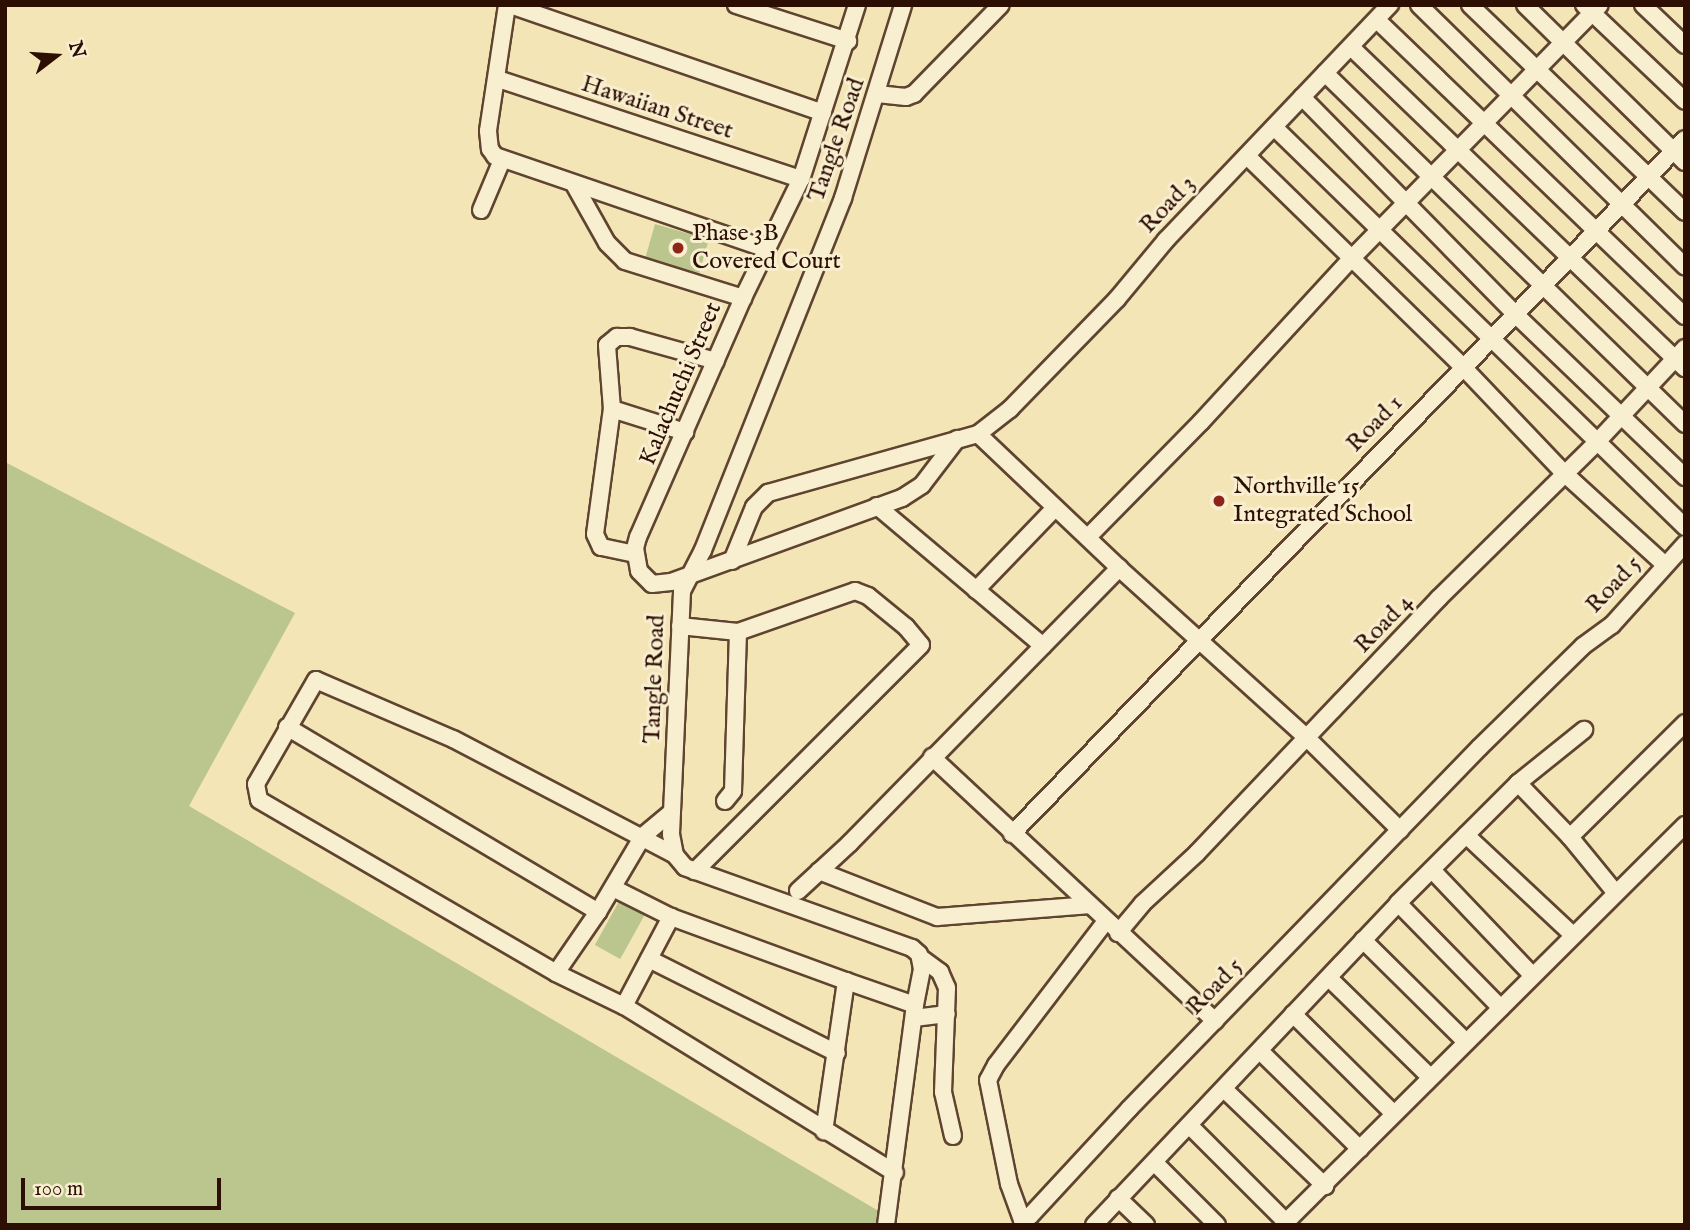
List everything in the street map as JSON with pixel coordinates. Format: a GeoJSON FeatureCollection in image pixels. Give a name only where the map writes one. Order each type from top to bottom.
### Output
{"type":"FeatureCollection","features":[{"type":"Feature","properties":{"kind":"street"},"geometry":{"type":"LineString","coordinates":[[766,249],[502,160],[490,149],[488,131],[509,5],[824,113]]}},
{"type":"Feature","properties":{"kind":"street"},"geometry":{"type":"LineString","coordinates":[[736,5],[848,41]]}},
{"type":"Feature","properties":{"kind":"street","name":"Kalachuchi Street"},"geometry":{"type":"LineString","coordinates":[[635,554],[638,537],[743,298],[801,179],[858,5]]}},
{"type":"Feature","properties":{"kind":"street","name":"Tangle Road"},"geometry":{"type":"LineString","coordinates":[[676,855],[672,812],[680,602],[842,198],[903,5]]}},
{"type":"Feature","properties":{"kind":"street"},"geometry":{"type":"LineString","coordinates":[[877,94],[906,97],[914,94],[1002,5]]}},
{"type":"Feature","properties":{"kind":"street","name":"Road 3"},"geometry":{"type":"LineString","coordinates":[[978,433],[1010,409],[1065,354],[1166,240],[1352,48],[1390,5]]}},
{"type":"Feature","properties":{"kind":"street"},"geometry":{"type":"LineString","coordinates":[[1419,5],[1621,207],[1685,266]]}},
{"type":"Feature","properties":{"kind":"street"},"geometry":{"type":"LineString","coordinates":[[1470,5],[1685,212]]}},
{"type":"Feature","properties":{"kind":"street"},"geometry":{"type":"LineString","coordinates":[[1525,5],[1679,156]]}},
{"type":"Feature","properties":{"kind":"street"},"geometry":{"type":"LineString","coordinates":[[1643,5],[1685,44]]}},
{"type":"Feature","properties":{"kind":"street"},"geometry":{"type":"LineString","coordinates":[[1087,537],[1201,422],[1431,176],[1511,98],[1592,8],[1685,101]]}},
{"type":"Feature","properties":{"kind":"street"},"geometry":{"type":"LineString","coordinates":[[1377,20],[1685,316]]}},
{"type":"Feature","properties":{"kind":"street"},"geometry":{"type":"LineString","coordinates":[[1352,48],[1570,259],[1681,358]]}},
{"type":"Feature","properties":{"kind":"street"},"geometry":{"type":"LineString","coordinates":[[1325,73],[1685,424]]}},
{"type":"Feature","properties":{"kind":"street","name":"Hawaiian Street"},"geometry":{"type":"LineString","coordinates":[[498,79],[801,179]]}},
{"type":"Feature","properties":{"kind":"street"},"geometry":{"type":"LineString","coordinates":[[1302,97],[1515,314],[1685,477]]}},
{"type":"Feature","properties":{"kind":"street"},"geometry":{"type":"LineString","coordinates":[[1274,127],[1685,527]]}},
{"type":"Feature","properties":{"kind":"street","name":"Road 1"},"geometry":{"type":"LineString","coordinates":[[1012,834],[1199,638],[1621,207],[1648,176],[1679,156],[1685,139]]}},
{"type":"Feature","properties":{"kind":"street"},"geometry":{"type":"LineString","coordinates":[[1247,156],[1463,367],[1564,473],[1665,565]]}},
{"type":"Feature","properties":{"kind":"street"},"geometry":{"type":"LineString","coordinates":[[481,210],[502,160]]}},
{"type":"Feature","properties":{"kind":"street"},"geometry":{"type":"LineString","coordinates":[[575,186],[607,243],[625,261],[743,298]]}},
{"type":"Feature","properties":{"kind":"street"},"geometry":{"type":"LineString","coordinates":[[716,361],[630,337],[612,339],[607,345],[612,409],[596,538],[601,547],[610,551],[635,554],[639,571],[652,583],[671,582],[902,498],[922,485],[957,439]]}},
{"type":"Feature","properties":{"kind":"street","name":"Road 4"},"geometry":{"type":"LineString","coordinates":[[1118,933],[1142,904],[1196,853],[1596,443],[1647,387],[1681,358]]}},
{"type":"Feature","properties":{"kind":"street"},"geometry":{"type":"LineString","coordinates":[[612,409],[685,432]]}},
{"type":"Feature","properties":{"kind":"street"},"geometry":{"type":"LineString","coordinates":[[732,561],[754,507],[768,493],[978,433],[1119,568],[1307,737],[1401,830]]}},
{"type":"Feature","properties":{"kind":"street"},"geometry":{"type":"LineString","coordinates":[[877,506],[1043,646]]}},
{"type":"Feature","properties":{"kind":"street"},"geometry":{"type":"LineString","coordinates":[[976,590],[1055,508]]}},
{"type":"Feature","properties":{"kind":"street","name":"Road 5"},"geometry":{"type":"LineString","coordinates":[[1106,921],[996,1065],[988,1080],[1009,1184],[1019,1219],[1030,1216],[1214,1021],[1534,692],[1583,646],[1612,625],[1685,544]]}},
{"type":"Feature","properties":{"kind":"street"},"geometry":{"type":"LineString","coordinates":[[798,891],[1119,568]]}},
{"type":"Feature","properties":{"kind":"street"},"geometry":{"type":"LineString","coordinates":[[680,626],[738,632],[855,591],[868,596],[906,627],[921,645],[695,871]]}},
{"type":"Feature","properties":{"kind":"street"},"geometry":{"type":"LineString","coordinates":[[725,801],[733,791],[738,632]]}},
{"type":"Feature","properties":{"kind":"street"},"geometry":{"type":"LineString","coordinates":[[895,1173],[624,1006],[556,973],[259,800],[256,784],[312,683],[316,680],[322,681],[453,739],[643,836],[676,855],[679,862],[695,871],[912,948],[945,979],[947,1014],[943,1092],[953,1136]]}},
{"type":"Feature","properties":{"kind":"street"},"geometry":{"type":"LineString","coordinates":[[1570,837],[1685,723]]}},
{"type":"Feature","properties":{"kind":"street"},"geometry":{"type":"LineString","coordinates":[[288,727],[598,912]]}},
{"type":"Feature","properties":{"kind":"street"},"geometry":{"type":"LineString","coordinates":[[1094,1225],[1225,1090],[1398,903],[1433,871],[1518,783],[1584,730]]}},
{"type":"Feature","properties":{"kind":"street"},"geometry":{"type":"LineString","coordinates":[[932,757],[1214,1021]]}},
{"type":"Feature","properties":{"kind":"street"},"geometry":{"type":"LineString","coordinates":[[1518,783],[1570,837],[1615,892]]}},
{"type":"Feature","properties":{"kind":"street"},"geometry":{"type":"LineString","coordinates":[[556,973],[598,912],[643,836],[672,812]]}},
{"type":"Feature","properties":{"kind":"street"},"geometry":{"type":"LineString","coordinates":[[1189,1125],[1284,1223],[1325,1185],[1429,1076],[1685,825]]}},
{"type":"Feature","properties":{"kind":"street"},"geometry":{"type":"LineString","coordinates":[[1466,835],[1573,935]]}},
{"type":"Feature","properties":{"kind":"street"},"geometry":{"type":"LineString","coordinates":[[819,871],[937,917],[1088,905]]}},
{"type":"Feature","properties":{"kind":"street"},"geometry":{"type":"LineString","coordinates":[[1433,871],[1532,975]]}},
{"type":"Feature","properties":{"kind":"street"},"geometry":{"type":"LineString","coordinates":[[613,888],[671,917],[846,981],[914,1011],[947,1014]]}},
{"type":"Feature","properties":{"kind":"street"},"geometry":{"type":"LineString","coordinates":[[1398,903],[1500,1008]]}},
{"type":"Feature","properties":{"kind":"street"},"geometry":{"type":"LineString","coordinates":[[624,1006],[671,917]]}},
{"type":"Feature","properties":{"kind":"street"},"geometry":{"type":"LineString","coordinates":[[1363,940],[1465,1041]]}},
{"type":"Feature","properties":{"kind":"street"},"geometry":{"type":"LineString","coordinates":[[886,1225],[922,969],[921,958]]}},
{"type":"Feature","properties":{"kind":"street"},"geometry":{"type":"LineString","coordinates":[[649,959],[837,1054]]}},
{"type":"Feature","properties":{"kind":"street"},"geometry":{"type":"LineString","coordinates":[[1329,978],[1429,1076]]}},
{"type":"Feature","properties":{"kind":"street"},"geometry":{"type":"LineString","coordinates":[[824,1131],[846,981]]}},
{"type":"Feature","properties":{"kind":"street"},"geometry":{"type":"LineString","coordinates":[[1293,1014],[1393,1113]]}},
{"type":"Feature","properties":{"kind":"street"},"geometry":{"type":"LineString","coordinates":[[1260,1051],[1360,1149]]}},
{"type":"Feature","properties":{"kind":"street"},"geometry":{"type":"LineString","coordinates":[[1225,1090],[1325,1185]]}},
{"type":"Feature","properties":{"kind":"street"},"geometry":{"type":"LineString","coordinates":[[1154,1162],[1217,1225]]}},
{"type":"Feature","properties":{"kind":"street"},"geometry":{"type":"LineString","coordinates":[[1118,1198],[1146,1225]]}},
{"type":"Feature","properties":{"kind":"green space","name":"Phase 3B Covered Court"},"geometry":{"type":"Polygon","coordinates":[[[655,224],[709,239],[699,273],[645,258],[655,224]]]}},
{"type":"Feature","properties":{"kind":"green space"},"geometry":{"type":"Polygon","coordinates":[[[5,462],[295,613],[189,806],[882,1213],[881,1225],[5,1225],[5,462]]]}},
{"type":"Feature","properties":{"kind":"green space"},"geometry":{"type":"Polygon","coordinates":[[[622,896],[647,910],[620,959],[595,945],[622,896]]]}},
{"type":"Feature","properties":{"kind":"place","name":"Phase 3B Covered Court"},"geometry":{"type":"Point","coordinates":[678,248]}},
{"type":"Feature","properties":{"kind":"place","name":"Northville 15 Integrated School"},"geometry":{"type":"Point","coordinates":[1219,501]}}]}
